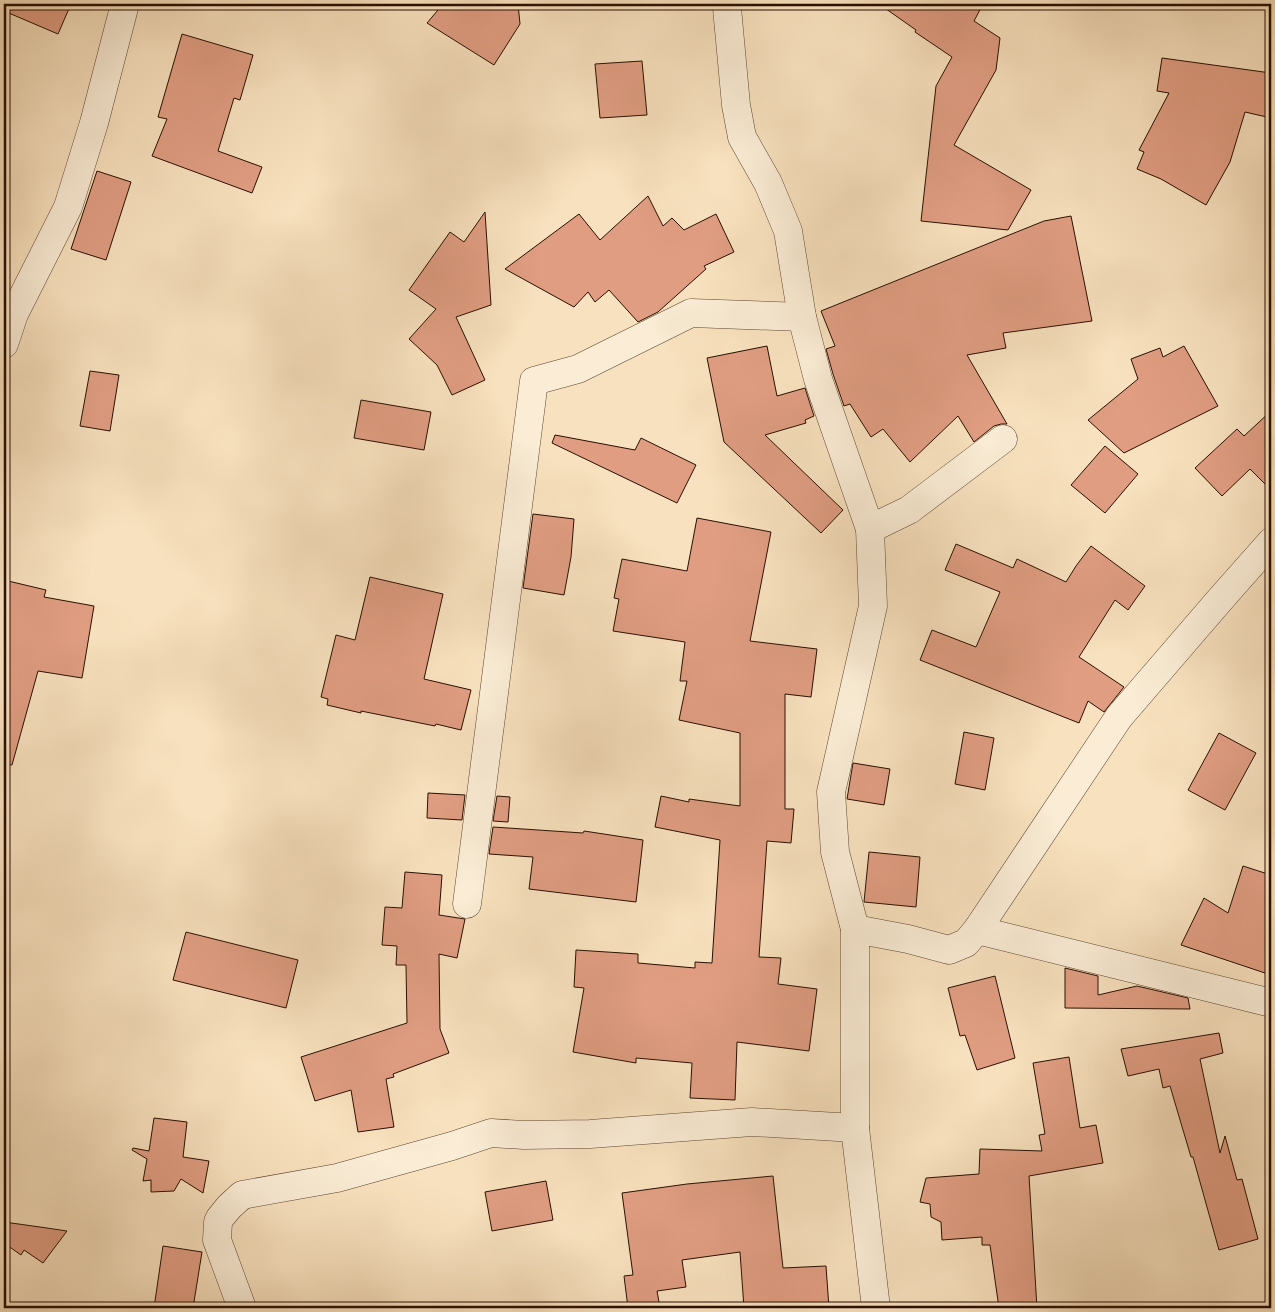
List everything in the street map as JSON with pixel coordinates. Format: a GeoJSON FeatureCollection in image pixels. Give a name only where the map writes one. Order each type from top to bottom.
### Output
{"type":"FeatureCollection","features":[{"type":"Feature","properties":{"kind":"street"},"geometry":{"type":"LineString","coordinates":[[4,344],[14,314],[68,207],[94,123],[125,4]]}},
{"type":"Feature","properties":{"kind":"street"},"geometry":{"type":"LineString","coordinates":[[728,4],[736,105],[742,137],[768,183],[788,231],[802,317],[818,379],[870,529],[873,606],[831,792],[835,852],[855,929],[855,1128],[876,1308]]}},
{"type":"Feature","properties":{"kind":"street"},"geometry":{"type":"LineString","coordinates":[[466,904],[534,381],[578,369],[691,313],[802,317]]}},
{"type":"Feature","properties":{"kind":"street"},"geometry":{"type":"LineString","coordinates":[[870,529],[909,510],[1003,439]]}},
{"type":"Feature","properties":{"kind":"street"},"geometry":{"type":"LineString","coordinates":[[855,929],[908,939],[949,950],[966,943],[977,930],[1119,717],[1271,542]]}},
{"type":"Feature","properties":{"kind":"street"},"geometry":{"type":"LineString","coordinates":[[977,930],[1271,1003]]}},
{"type":"Feature","properties":{"kind":"street"},"geometry":{"type":"LineString","coordinates":[[242,1308],[217,1240],[220,1218],[228,1207],[242,1196],[337,1178],[452,1146],[491,1133],[524,1135],[590,1134],[752,1122],[855,1128]]}},
{"type":"Feature","properties":{"kind":"building"},"geometry":{"type":"Polygon","coordinates":[[[4,4],[71,4],[58,34],[4,11],[4,4]]]}},
{"type":"Feature","properties":{"kind":"building"},"geometry":{"type":"Polygon","coordinates":[[[443,4],[518,4],[520,24],[494,65],[427,23],[443,4]]]}},
{"type":"Feature","properties":{"kind":"building"},"geometry":{"type":"Polygon","coordinates":[[[879,4],[983,4],[974,21],[1000,38],[996,70],[954,145],[1031,190],[1008,230],[921,221],[936,86],[952,57],[915,32],[916,30],[879,4]]]}},
{"type":"Feature","properties":{"kind":"building"},"geometry":{"type":"Polygon","coordinates":[[[182,34],[253,55],[240,100],[234,98],[218,151],[262,167],[252,193],[152,156],[167,119],[158,117],[182,34]]]}},
{"type":"Feature","properties":{"kind":"building"},"geometry":{"type":"Polygon","coordinates":[[[1162,58],[1271,73],[1271,118],[1245,112],[1230,162],[1206,205],[1161,179],[1137,169],[1144,152],[1139,150],[1169,93],[1157,91],[1162,58]]]}},
{"type":"Feature","properties":{"kind":"building"},"geometry":{"type":"Polygon","coordinates":[[[642,61],[647,115],[600,118],[595,64],[642,61]]]}},
{"type":"Feature","properties":{"kind":"building"},"geometry":{"type":"Polygon","coordinates":[[[97,171],[131,182],[106,260],[71,249],[97,171]]]}},
{"type":"Feature","properties":{"kind":"building"},"geometry":{"type":"Polygon","coordinates":[[[648,196],[663,226],[672,218],[684,230],[716,214],[734,252],[704,266],[706,269],[658,312],[638,322],[609,290],[595,302],[588,292],[574,307],[505,269],[579,214],[600,240],[648,196]]]}},
{"type":"Feature","properties":{"kind":"building"},"geometry":{"type":"Polygon","coordinates":[[[485,212],[491,305],[456,317],[485,380],[452,395],[437,365],[409,339],[436,309],[409,290],[450,232],[464,242],[485,212]]]}},
{"type":"Feature","properties":{"kind":"building"},"geometry":{"type":"Polygon","coordinates":[[[1071,216],[1092,321],[1003,333],[1006,348],[967,355],[1007,424],[994,426],[974,442],[958,416],[910,462],[883,429],[871,437],[850,404],[844,406],[826,349],[835,346],[821,311],[1044,221],[1071,216]]]}},
{"type":"Feature","properties":{"kind":"building"},"geometry":{"type":"Polygon","coordinates":[[[767,346],[777,396],[805,388],[814,416],[805,420],[806,423],[765,435],[843,510],[821,533],[724,442],[707,358],[767,346]]]}},
{"type":"Feature","properties":{"kind":"building"},"geometry":{"type":"Polygon","coordinates":[[[1184,346],[1218,406],[1124,453],[1088,420],[1138,379],[1131,359],[1160,348],[1163,357],[1184,346]]]}},
{"type":"Feature","properties":{"kind":"building"},"geometry":{"type":"Polygon","coordinates":[[[90,371],[119,375],[110,431],[80,426],[90,371]]]}},
{"type":"Feature","properties":{"kind":"building"},"geometry":{"type":"Polygon","coordinates":[[[361,400],[431,412],[424,450],[354,438],[361,400]]]}},
{"type":"Feature","properties":{"kind":"building"},"geometry":{"type":"Polygon","coordinates":[[[1271,411],[1271,490],[1250,469],[1222,496],[1195,468],[1237,429],[1244,436],[1271,411]]]}},
{"type":"Feature","properties":{"kind":"building"},"geometry":{"type":"Polygon","coordinates":[[[555,435],[635,450],[641,438],[696,465],[677,503],[552,443],[555,435]]]}},
{"type":"Feature","properties":{"kind":"building"},"geometry":{"type":"Polygon","coordinates":[[[1105,446],[1138,474],[1105,513],[1071,485],[1105,446]]]}},
{"type":"Feature","properties":{"kind":"building"},"geometry":{"type":"Polygon","coordinates":[[[533,514],[574,519],[571,557],[564,595],[523,588],[533,514]]]}},
{"type":"Feature","properties":{"kind":"building"},"geometry":{"type":"Polygon","coordinates":[[[697,518],[771,532],[750,641],[817,649],[811,697],[785,694],[785,809],[794,809],[791,843],[767,841],[759,957],[781,958],[778,984],[817,989],[809,1051],[737,1042],[735,1100],[690,1098],[692,1063],[636,1058],[636,1063],[573,1052],[584,988],[574,987],[576,950],[638,954],[638,963],[695,968],[695,962],[712,963],[720,840],[655,827],[661,796],[689,802],[689,799],[740,806],[740,733],[679,720],[687,681],[680,681],[685,642],[613,631],[619,599],[614,598],[622,559],[687,571],[697,518]]]}},
{"type":"Feature","properties":{"kind":"building"},"geometry":{"type":"Polygon","coordinates":[[[956,544],[1013,568],[1017,559],[1066,582],[1091,546],[1145,586],[1128,610],[1115,600],[1079,657],[1124,687],[1104,712],[1088,701],[1079,723],[920,660],[932,630],[976,647],[1000,592],[945,570],[956,544]]]}},
{"type":"Feature","properties":{"kind":"building"},"geometry":{"type":"Polygon","coordinates":[[[370,577],[443,594],[424,679],[471,690],[461,730],[361,711],[361,713],[327,705],[328,699],[321,697],[336,635],[355,640],[370,577]]]}},
{"type":"Feature","properties":{"kind":"building"},"geometry":{"type":"Polygon","coordinates":[[[4,580],[46,590],[44,597],[94,606],[82,678],[38,671],[12,765],[4,764],[4,580]]]}},
{"type":"Feature","properties":{"kind":"building"},"geometry":{"type":"Polygon","coordinates":[[[964,732],[994,738],[985,790],[955,784],[964,732]]]}},
{"type":"Feature","properties":{"kind":"building"},"geometry":{"type":"Polygon","coordinates":[[[1219,733],[1256,753],[1225,810],[1188,790],[1219,733]]]}},
{"type":"Feature","properties":{"kind":"building"},"geometry":{"type":"Polygon","coordinates":[[[853,763],[890,769],[884,805],[847,799],[853,763]]]}},
{"type":"Feature","properties":{"kind":"building"},"geometry":{"type":"Polygon","coordinates":[[[428,793],[465,795],[462,820],[427,818],[428,793]]]}},
{"type":"Feature","properties":{"kind":"building"},"geometry":{"type":"Polygon","coordinates":[[[497,796],[510,797],[508,822],[493,821],[497,796]]]}},
{"type":"Feature","properties":{"kind":"building"},"geometry":{"type":"Polygon","coordinates":[[[493,827],[583,833],[584,831],[643,840],[636,902],[529,889],[533,857],[489,854],[493,827]]]}},
{"type":"Feature","properties":{"kind":"building"},"geometry":{"type":"Polygon","coordinates":[[[869,852],[920,857],[916,907],[864,902],[869,852]]]}},
{"type":"Feature","properties":{"kind":"building"},"geometry":{"type":"Polygon","coordinates":[[[1243,866],[1271,875],[1271,975],[1181,945],[1204,898],[1228,913],[1243,866]]]}},
{"type":"Feature","properties":{"kind":"building"},"geometry":{"type":"Polygon","coordinates":[[[405,872],[442,875],[439,915],[465,919],[457,958],[439,954],[440,1029],[449,1053],[393,1074],[394,1077],[386,1079],[394,1127],[358,1132],[351,1090],[315,1101],[301,1057],[407,1023],[406,965],[396,965],[397,946],[382,945],[385,907],[402,908],[405,872]]]}},
{"type":"Feature","properties":{"kind":"building"},"geometry":{"type":"Polygon","coordinates":[[[186,932],[298,960],[286,1008],[173,980],[186,932]]]}},
{"type":"Feature","properties":{"kind":"building"},"geometry":{"type":"Polygon","coordinates":[[[1065,968],[1098,976],[1098,995],[1137,986],[1188,998],[1190,1009],[1065,1008],[1065,968]]]}},
{"type":"Feature","properties":{"kind":"building"},"geometry":{"type":"Polygon","coordinates":[[[995,976],[1015,1058],[977,1070],[965,1035],[960,1036],[948,988],[995,976]]]}},
{"type":"Feature","properties":{"kind":"building"},"geometry":{"type":"Polygon","coordinates":[[[1219,1033],[1223,1053],[1200,1059],[1220,1153],[1225,1136],[1237,1180],[1242,1179],[1258,1239],[1219,1250],[1193,1157],[1191,1157],[1170,1086],[1163,1088],[1159,1069],[1128,1076],[1121,1049],[1219,1033]]]}},
{"type":"Feature","properties":{"kind":"building"},"geometry":{"type":"Polygon","coordinates":[[[1069,1057],[1080,1128],[1096,1125],[1103,1163],[1029,1176],[1037,1308],[999,1308],[990,1245],[982,1245],[982,1237],[942,1240],[941,1222],[931,1217],[930,1204],[920,1202],[926,1178],[979,1174],[980,1149],[1042,1151],[1039,1135],[1045,1134],[1033,1063],[1069,1057]]]}},
{"type":"Feature","properties":{"kind":"building"},"geometry":{"type":"Polygon","coordinates":[[[154,1118],[187,1122],[183,1157],[209,1161],[203,1193],[181,1179],[174,1191],[151,1192],[151,1180],[143,1181],[147,1159],[132,1150],[133,1148],[149,1151],[154,1118]]]}},
{"type":"Feature","properties":{"kind":"building"},"geometry":{"type":"Polygon","coordinates":[[[773,1176],[783,1268],[826,1266],[829,1308],[744,1308],[740,1252],[682,1260],[686,1287],[657,1291],[660,1308],[628,1308],[624,1276],[633,1275],[622,1193],[687,1184],[773,1176]]]}},
{"type":"Feature","properties":{"kind":"building"},"geometry":{"type":"Polygon","coordinates":[[[546,1181],[553,1220],[492,1231],[485,1192],[546,1181]]]}},
{"type":"Feature","properties":{"kind":"building"},"geometry":{"type":"Polygon","coordinates":[[[4,1222],[67,1231],[43,1263],[24,1250],[21,1255],[4,1243],[4,1222]]]}},
{"type":"Feature","properties":{"kind":"building"},"geometry":{"type":"Polygon","coordinates":[[[163,1246],[202,1252],[193,1308],[154,1308],[163,1246]]]}}]}
